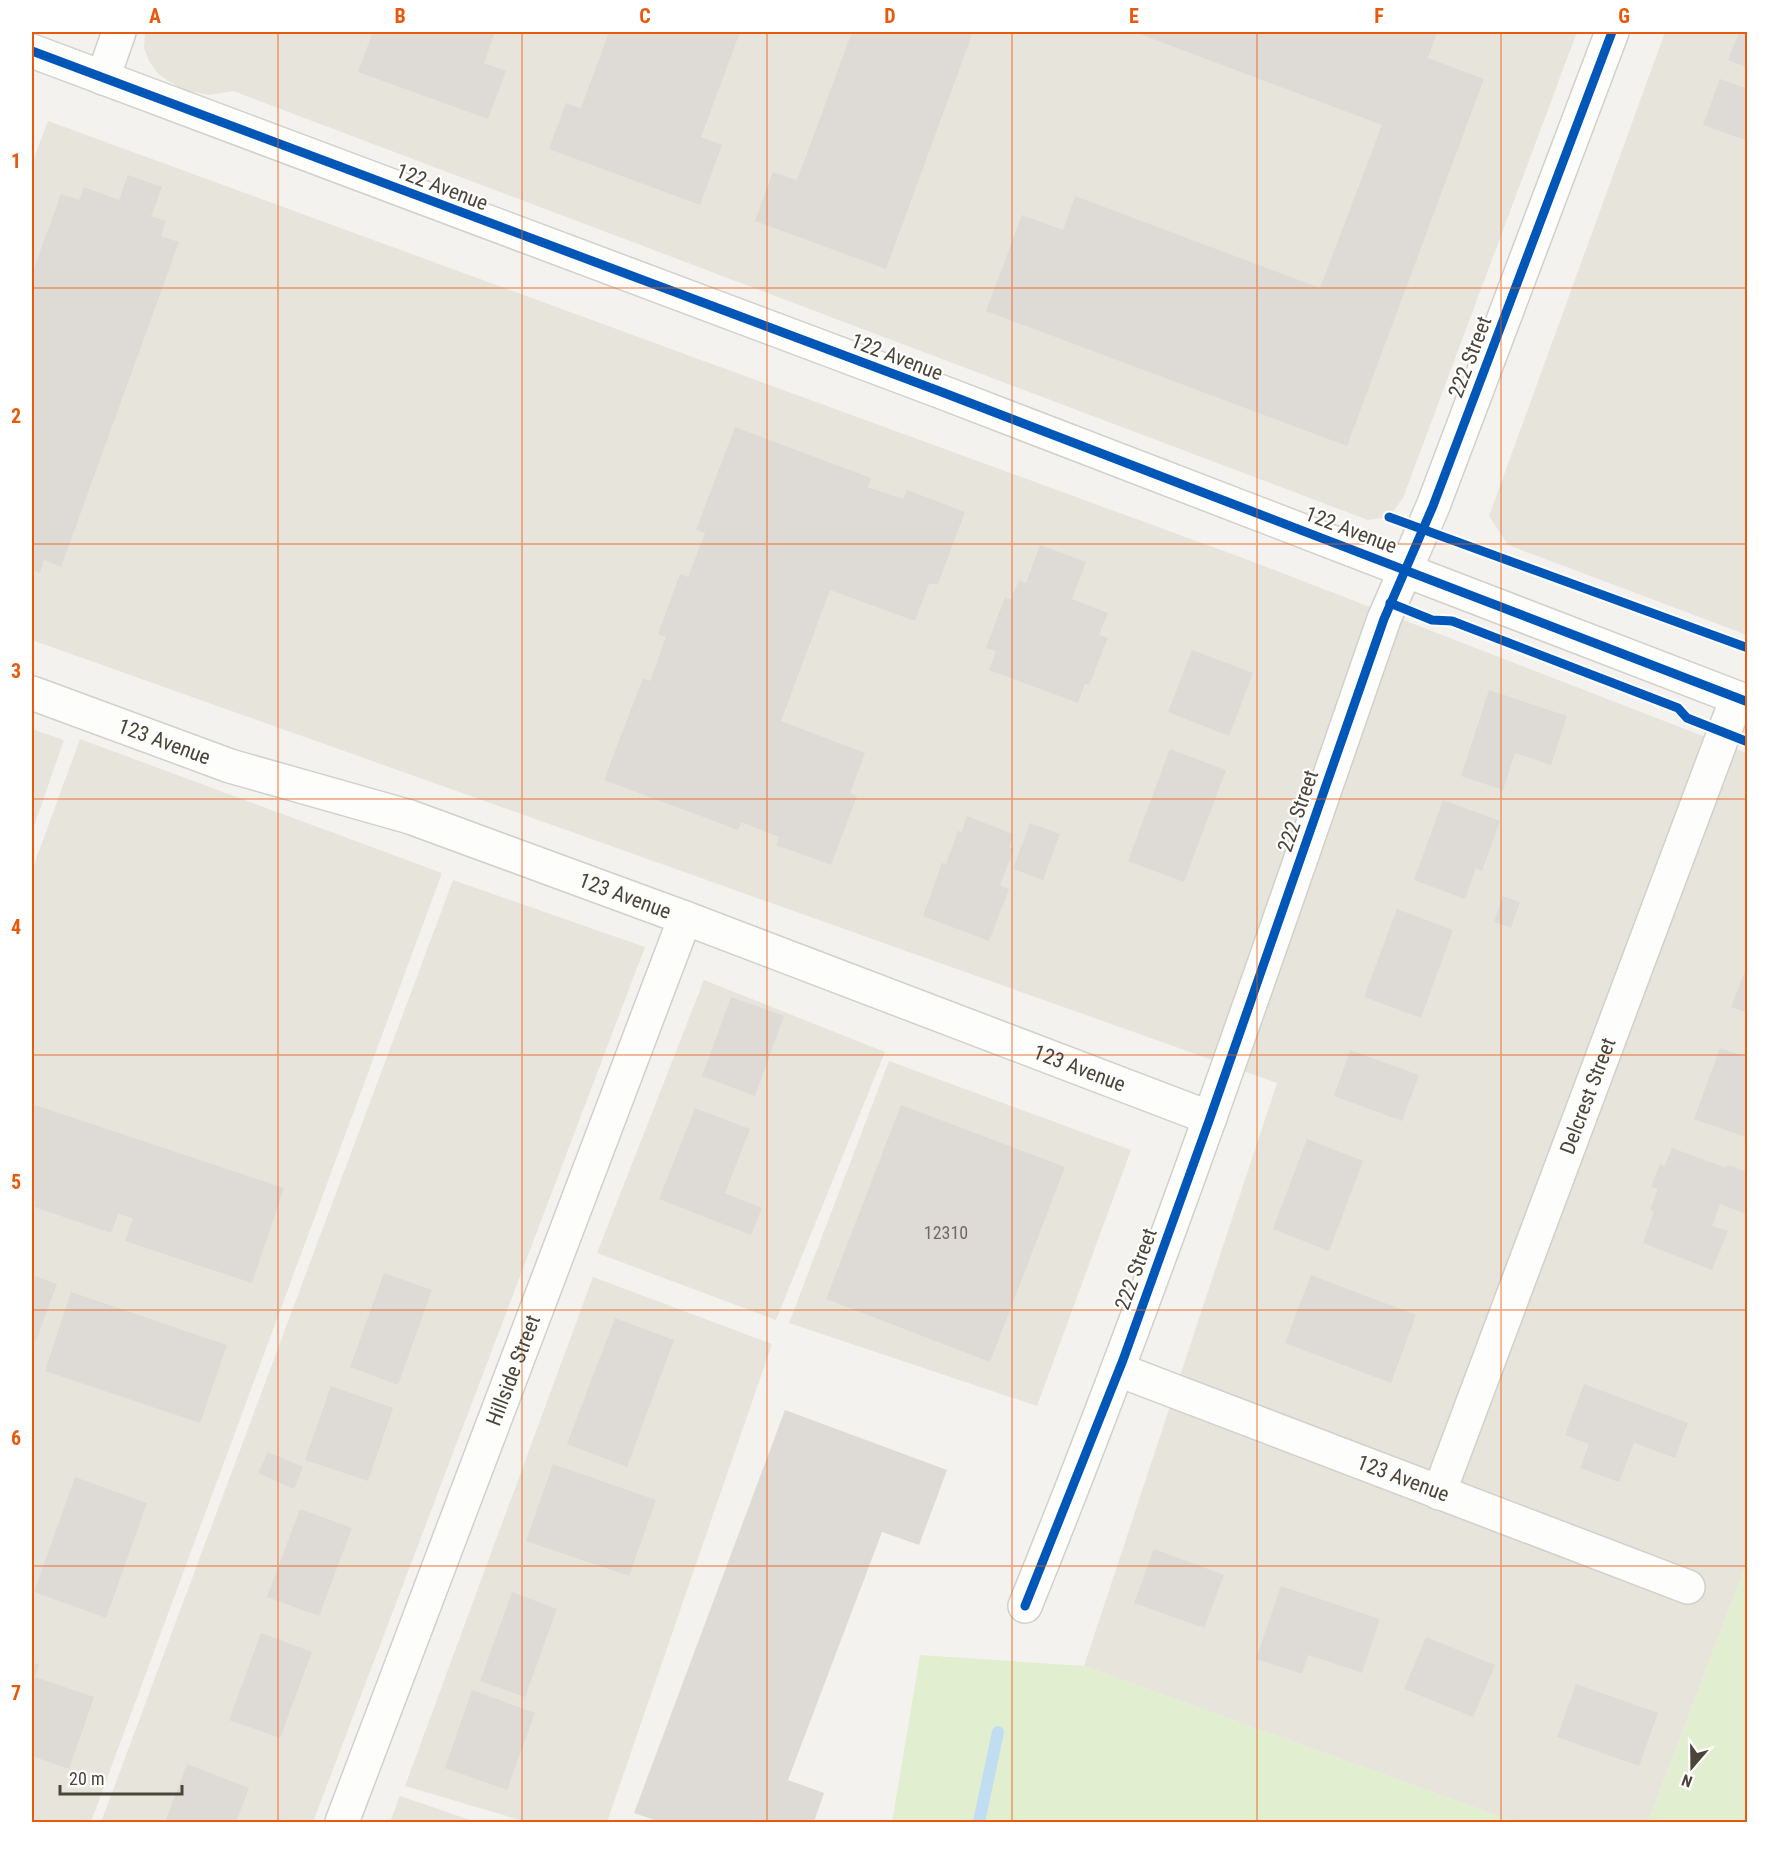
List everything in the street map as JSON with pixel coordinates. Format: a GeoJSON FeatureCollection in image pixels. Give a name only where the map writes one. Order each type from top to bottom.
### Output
{"type":"FeatureCollection","features":[{"type":"Feature","properties":{"kind":"street"},"geometry":{"type":"LineString","coordinates":[[103,78],[119,32]]}},
{"type":"Feature","properties":{"kind":"street","name":"222 Street"},"geometry":{"type":"LineString","coordinates":[[1025,1606],[1119,1370],[1210,1118],[1384,619],[1433,506],[1612,32]]}},
{"type":"Feature","properties":{"kind":"street","name":"122 Avenue"},"geometry":{"type":"LineString","coordinates":[[32,51],[916,383],[1742,700]]}},
{"type":"Feature","properties":{"kind":"street","name":"123 Avenue"},"geometry":{"type":"LineString","coordinates":[[32,693],[230,766],[410,817],[685,918],[1210,1118]]}},
{"type":"Feature","properties":{"kind":"street","name":"Delcrest Street"},"geometry":{"type":"LineString","coordinates":[[1439,1493],[1742,700]]}},
{"type":"Feature","properties":{"kind":"street","name":"Hillside Street"},"geometry":{"type":"LineString","coordinates":[[342,1822],[685,918]]}},
{"type":"Feature","properties":{"kind":"street","name":"123 Avenue"},"geometry":{"type":"LineString","coordinates":[[1119,1370],[1688,1587]]}},
{"type":"Feature","properties":{"kind":"shaded area"},"geometry":{"type":"Polygon","coordinates":[[[145,32],[1577,32],[1403,498],[1389,517],[1368,520],[233,91],[209,95],[183,90],[158,74],[149,61],[144,48],[145,32]]]}},
{"type":"Feature","properties":{"kind":"shaded area"},"geometry":{"type":"Polygon","coordinates":[[[1665,32],[1747,32],[1747,635],[1508,545],[1489,516],[1665,32]]]}},
{"type":"Feature","properties":{"kind":"shaded area"},"geometry":{"type":"Polygon","coordinates":[[[48,121],[1251,561],[1747,753],[1747,1562],[1648,1822],[1515,1822],[1084,1666],[1277,1083],[32,640],[32,163],[48,121]]]}},
{"type":"Feature","properties":{"kind":"shaded area"},"geometry":{"type":"Polygon","coordinates":[[[32,729],[64,740],[32,832],[32,729]]]}},
{"type":"Feature","properties":{"kind":"shaded area"},"geometry":{"type":"Polygon","coordinates":[[[80,739],[442,873],[91,1822],[32,1822],[32,870],[80,739]]]}},
{"type":"Feature","properties":{"kind":"shaded area"},"geometry":{"type":"Polygon","coordinates":[[[453,880],[645,947],[313,1822],[101,1822],[453,880]]]}},
{"type":"Feature","properties":{"kind":"shaded area"},"geometry":{"type":"Polygon","coordinates":[[[704,980],[885,1052],[776,1320],[597,1253],[704,980]]]}},
{"type":"Feature","properties":{"kind":"shaded area"},"geometry":{"type":"Polygon","coordinates":[[[889,1061],[1131,1150],[1037,1406],[789,1323],[889,1061]]]}},
{"type":"Feature","properties":{"kind":"shaded area"},"geometry":{"type":"Polygon","coordinates":[[[593,1277],[772,1344],[607,1822],[527,1822],[405,1786],[593,1277]]]}},
{"type":"Feature","properties":{"kind":"shaded area"},"geometry":{"type":"Polygon","coordinates":[[[400,1796],[476,1822],[390,1822],[400,1796]]]}},
{"type":"Feature","properties":{"kind":"green space"},"geometry":{"type":"Polygon","coordinates":[[[1747,1562],[1747,1822],[1648,1822],[1747,1562]]]}},
{"type":"Feature","properties":{"kind":"green space"},"geometry":{"type":"Polygon","coordinates":[[[920,1655],[1084,1666],[1515,1822],[892,1822],[920,1655]]]}},
{"type":"Feature","properties":{"kind":"building"},"geometry":{"type":"Polygon","coordinates":[[[373,32],[495,32],[484,63],[506,71],[488,119],[358,72],[373,32]]]}},
{"type":"Feature","properties":{"kind":"building"},"geometry":{"type":"Polygon","coordinates":[[[609,32],[740,32],[701,137],[722,145],[700,205],[549,149],[566,103],[581,108],[609,32]]]}},
{"type":"Feature","properties":{"kind":"building"},"geometry":{"type":"Polygon","coordinates":[[[852,32],[973,32],[886,269],[755,221],[773,172],[797,180],[852,32]]]}},
{"type":"Feature","properties":{"kind":"building"},"geometry":{"type":"Polygon","coordinates":[[[1134,32],[1437,32],[1428,58],[1484,79],[1347,446],[986,311],[1022,215],[1063,230],[1075,196],[1320,288],[1382,125],[1134,32]]]}},
{"type":"Feature","properties":{"kind":"building"},"geometry":{"type":"Polygon","coordinates":[[[1739,32],[1748,32],[1748,68],[1728,60],[1739,32]]]}},
{"type":"Feature","properties":{"kind":"building"},"geometry":{"type":"Polygon","coordinates":[[[1720,79],[1748,89],[1748,141],[1703,125],[1720,79]]]}},
{"type":"Feature","properties":{"kind":"building"},"geometry":{"type":"Polygon","coordinates":[[[128,175],[162,187],[151,216],[166,221],[161,236],[179,242],[61,567],[44,560],[40,573],[32,570],[32,274],[61,194],[79,200],[84,187],[119,200],[128,175]]]}},
{"type":"Feature","properties":{"kind":"building"},"geometry":{"type":"Polygon","coordinates":[[[735,427],[871,478],[868,487],[903,499],[907,490],[965,512],[938,584],[929,584],[915,621],[830,590],[781,721],[865,753],[850,793],[857,796],[831,865],[776,845],[779,837],[741,822],[738,830],[604,780],[643,678],[650,681],[666,637],[658,634],[680,574],[688,577],[705,533],[696,530],[735,427]]]}},
{"type":"Feature","properties":{"kind":"building"},"geometry":{"type":"Polygon","coordinates":[[[1040,545],[1086,562],[1072,599],[1108,613],[1099,635],[1108,638],[1089,685],[1085,684],[1078,703],[989,670],[996,651],[986,648],[1005,597],[1011,599],[1019,580],[1026,583],[1040,545]]]}},
{"type":"Feature","properties":{"kind":"building"},"geometry":{"type":"Polygon","coordinates":[[[1192,650],[1253,673],[1229,736],[1168,712],[1192,650]]]}},
{"type":"Feature","properties":{"kind":"building"},"geometry":{"type":"Polygon","coordinates":[[[1489,690],[1567,716],[1551,765],[1515,753],[1503,790],[1461,776],[1489,690]]]}},
{"type":"Feature","properties":{"kind":"building"},"geometry":{"type":"Polygon","coordinates":[[[1170,749],[1226,770],[1184,882],[1128,861],[1170,749]]]}},
{"type":"Feature","properties":{"kind":"building"},"geometry":{"type":"Polygon","coordinates":[[[1443,800],[1500,821],[1482,871],[1476,868],[1465,899],[1414,880],[1443,800]]]}},
{"type":"Feature","properties":{"kind":"building"},"geometry":{"type":"Polygon","coordinates":[[[967,816],[1013,834],[1009,847],[1014,849],[1000,885],[1009,889],[989,941],[923,916],[942,863],[946,864],[958,831],[962,832],[967,816]]]}},
{"type":"Feature","properties":{"kind":"building"},"geometry":{"type":"Polygon","coordinates":[[[1030,823],[1060,834],[1043,880],[1013,869],[1030,823]]]}},
{"type":"Feature","properties":{"kind":"building"},"geometry":{"type":"Polygon","coordinates":[[[1503,896],[1520,902],[1511,928],[1494,922],[1503,896]]]}},
{"type":"Feature","properties":{"kind":"building"},"geometry":{"type":"Polygon","coordinates":[[[1397,909],[1453,930],[1421,1018],[1364,997],[1397,909]]]}},
{"type":"Feature","properties":{"kind":"building"},"geometry":{"type":"Polygon","coordinates":[[[1748,966],[1748,1013],[1731,1007],[1748,966]]]}},
{"type":"Feature","properties":{"kind":"building"},"geometry":{"type":"Polygon","coordinates":[[[731,997],[784,1016],[755,1096],[702,1076],[731,997]]]}},
{"type":"Feature","properties":{"kind":"building"},"geometry":{"type":"Polygon","coordinates":[[[1720,1048],[1748,1058],[1748,1138],[1694,1119],[1720,1048]]]}},
{"type":"Feature","properties":{"kind":"building"},"geometry":{"type":"Polygon","coordinates":[[[1350,1050],[1419,1075],[1402,1121],[1334,1096],[1350,1050]]]}},
{"type":"Feature","properties":{"kind":"building"},"geometry":{"type":"Polygon","coordinates":[[[32,1104],[284,1188],[252,1283],[125,1241],[133,1218],[118,1214],[111,1233],[34,1207],[36,1202],[32,1200],[32,1104]]]}},
{"type":"Feature","properties":{"kind":"building"},"geometry":{"type":"Polygon","coordinates":[[[901,1105],[1065,1167],[990,1362],[826,1299],[901,1105]]]}},
{"type":"Feature","properties":{"kind":"building"},"geometry":{"type":"Polygon","coordinates":[[[695,1108],[750,1129],[725,1193],[762,1208],[751,1235],[659,1199],[695,1108]]]}},
{"type":"Feature","properties":{"kind":"building"},"geometry":{"type":"Polygon","coordinates":[[[1307,1139],[1363,1161],[1329,1251],[1273,1229],[1307,1139]]]}},
{"type":"Feature","properties":{"kind":"building"},"geometry":{"type":"Polygon","coordinates":[[[1672,1148],[1726,1168],[1728,1165],[1748,1172],[1746,1214],[1720,1204],[1712,1226],[1728,1231],[1712,1270],[1643,1243],[1654,1212],[1650,1210],[1658,1189],[1651,1187],[1660,1164],[1664,1167],[1672,1148]]]}},
{"type":"Feature","properties":{"kind":"building"},"geometry":{"type":"Polygon","coordinates":[[[384,1273],[432,1290],[398,1385],[350,1367],[384,1273]]]}},
{"type":"Feature","properties":{"kind":"building"},"geometry":{"type":"Polygon","coordinates":[[[32,1275],[57,1284],[32,1351],[32,1275]]]}},
{"type":"Feature","properties":{"kind":"building"},"geometry":{"type":"Polygon","coordinates":[[[1311,1275],[1416,1315],[1391,1383],[1285,1343],[1311,1275]]]}},
{"type":"Feature","properties":{"kind":"building"},"geometry":{"type":"Polygon","coordinates":[[[71,1292],[227,1345],[200,1423],[45,1371],[71,1292]]]}},
{"type":"Feature","properties":{"kind":"building"},"geometry":{"type":"Polygon","coordinates":[[[615,1318],[674,1340],[627,1467],[567,1444],[615,1318]]]}},
{"type":"Feature","properties":{"kind":"building"},"geometry":{"type":"Polygon","coordinates":[[[1584,1384],[1688,1423],[1675,1458],[1634,1443],[1619,1482],[1580,1468],[1589,1444],[1565,1435],[1584,1384]]]}},
{"type":"Feature","properties":{"kind":"building"},"geometry":{"type":"Polygon","coordinates":[[[331,1386],[393,1408],[368,1481],[305,1460],[331,1386]]]}},
{"type":"Feature","properties":{"kind":"building"},"geometry":{"type":"Polygon","coordinates":[[[785,1410],[947,1470],[919,1545],[882,1532],[788,1780],[824,1793],[814,1822],[660,1822],[634,1813],[785,1410]]]}},
{"type":"Feature","properties":{"kind":"building"},"geometry":{"type":"Polygon","coordinates":[[[268,1452],[303,1467],[294,1489],[258,1473],[268,1452]]]}},
{"type":"Feature","properties":{"kind":"building"},"geometry":{"type":"Polygon","coordinates":[[[553,1464],[656,1500],[629,1576],[526,1541],[553,1464]]]}},
{"type":"Feature","properties":{"kind":"building"},"geometry":{"type":"Polygon","coordinates":[[[75,1477],[147,1503],[106,1618],[34,1592],[75,1477]]]}},
{"type":"Feature","properties":{"kind":"building"},"geometry":{"type":"Polygon","coordinates":[[[300,1509],[352,1528],[319,1616],[267,1597],[300,1509]]]}},
{"type":"Feature","properties":{"kind":"building"},"geometry":{"type":"Polygon","coordinates":[[[1154,1549],[1224,1575],[1204,1628],[1134,1603],[1154,1549]]]}},
{"type":"Feature","properties":{"kind":"building"},"geometry":{"type":"Polygon","coordinates":[[[1281,1586],[1380,1619],[1362,1673],[1308,1655],[1302,1674],[1256,1659],[1281,1586]]]}},
{"type":"Feature","properties":{"kind":"building"},"geometry":{"type":"Polygon","coordinates":[[[512,1592],[557,1609],[525,1697],[480,1681],[512,1592]]]}},
{"type":"Feature","properties":{"kind":"building"},"geometry":{"type":"Polygon","coordinates":[[[261,1633],[312,1652],[280,1738],[229,1720],[261,1633]]]}},
{"type":"Feature","properties":{"kind":"building"},"geometry":{"type":"Polygon","coordinates":[[[1426,1637],[1495,1665],[1473,1717],[1404,1689],[1426,1637]]]}},
{"type":"Feature","properties":{"kind":"building"},"geometry":{"type":"Polygon","coordinates":[[[32,1662],[39,1665],[35,1677],[94,1697],[69,1769],[32,1756],[32,1662]]]}},
{"type":"Feature","properties":{"kind":"building"},"geometry":{"type":"Polygon","coordinates":[[[1576,1684],[1658,1713],[1639,1766],[1557,1737],[1576,1684]]]}},
{"type":"Feature","properties":{"kind":"building"},"geometry":{"type":"Polygon","coordinates":[[[472,1690],[535,1713],[507,1790],[445,1768],[472,1690]]]}},
{"type":"Feature","properties":{"kind":"building"},"geometry":{"type":"Polygon","coordinates":[[[187,1764],[249,1788],[236,1822],[165,1822],[187,1764]]]}},
{"type":"Feature","properties":{"kind":"waterway"},"geometry":{"type":"LineString","coordinates":[[979,1822],[998,1732]]}},
{"type":"Feature","properties":{"kind":"cycle path"},"geometry":{"type":"LineString","coordinates":[[1025,1606],[1123,1360],[1384,619],[1433,506],[1612,32]]}},
{"type":"Feature","properties":{"kind":"cycle path"},"geometry":{"type":"LineString","coordinates":[[32,51],[939,391],[1748,702]]}},
{"type":"Feature","properties":{"kind":"cycle path"},"geometry":{"type":"LineString","coordinates":[[1389,517],[1748,648]]}},
{"type":"Feature","properties":{"kind":"cycle path"},"geometry":{"type":"LineString","coordinates":[[1390,603],[1432,620],[1452,621],[1678,708],[1687,718],[1748,742]]}}]}
